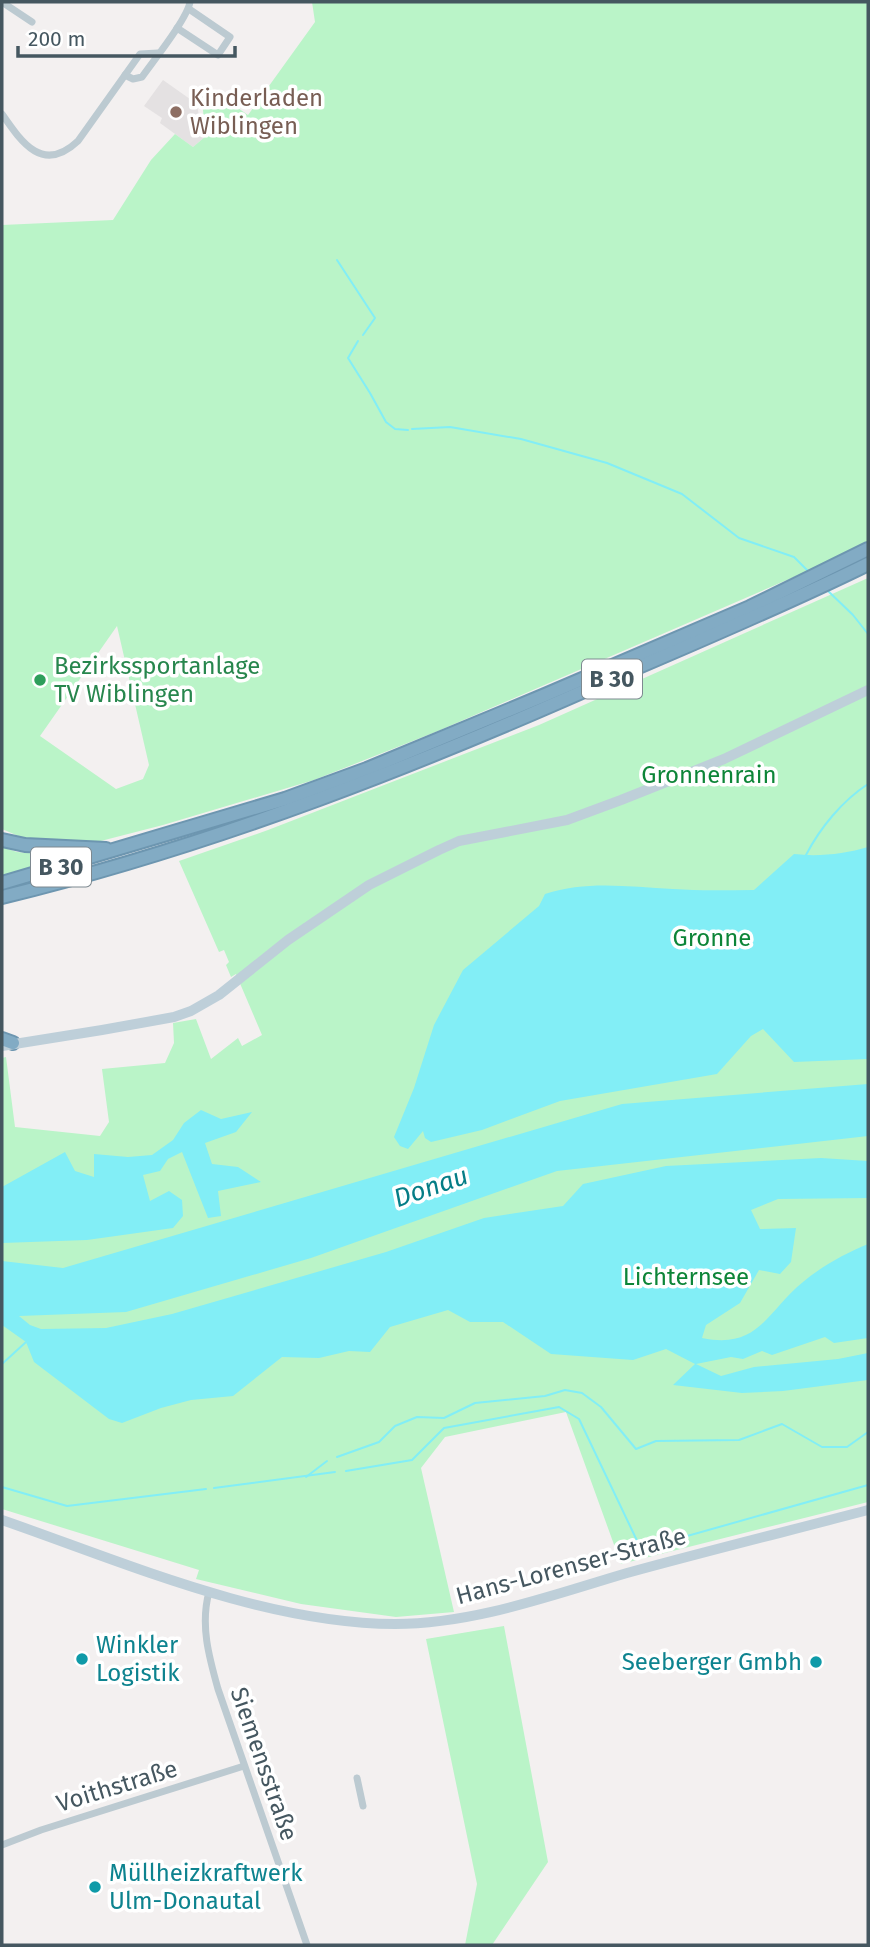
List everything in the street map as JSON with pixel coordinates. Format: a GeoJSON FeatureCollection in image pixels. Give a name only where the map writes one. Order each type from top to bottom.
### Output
{"type":"FeatureCollection","features":[{"type":"Feature","properties":{"kind":"highway","name":"B 30"},"geometry":{"type":"LineString","coordinates":[[2,897],[197,843],[409,766],[544,710],[814,590],[831,582],[848,566],[867,555]]}},
{"type":"Feature","properties":{"kind":"highway","name":"B 30"},"geometry":{"type":"LineString","coordinates":[[2,883],[285,799],[423,747],[750,607],[822,570],[848,566]]}},
{"type":"Feature","properties":{"kind":"highway"},"geometry":{"type":"LineString","coordinates":[[2,840],[50,848],[120,849]]}},
{"type":"Feature","properties":{"kind":"highway"},"geometry":{"type":"LineString","coordinates":[[2,906],[44,886]]}},
{"type":"Feature","properties":{"kind":"street"},"geometry":{"type":"LineString","coordinates":[[2,2],[32,22]]}},
{"type":"Feature","properties":{"kind":"street"},"geometry":{"type":"LineString","coordinates":[[125,75],[133,79],[142,77],[177,28],[189,6],[230,37],[218,55],[177,28]]}},
{"type":"Feature","properties":{"kind":"street"},"geometry":{"type":"LineString","coordinates":[[2,114],[34,152],[43,155],[56,154],[69,149],[78,141],[140,54],[158,53]]}},
{"type":"Feature","properties":{"kind":"street"},"geometry":{"type":"LineString","coordinates":[[6,1043],[174,1017],[207,1003],[288,940],[369,885],[439,850],[459,841],[567,820],[621,800],[724,759],[868,691]]}},
{"type":"Feature","properties":{"kind":"street","name":"Hans-Lorenser-Straße"},"geometry":{"type":"LineString","coordinates":[[2,1520],[209,1591],[334,1620],[396,1624],[484,1614],[692,1555],[868,1510]]}},
{"type":"Feature","properties":{"kind":"street","name":"Siemensstraße"},"geometry":{"type":"LineString","coordinates":[[209,1591],[205,1632],[209,1658],[307,1945]]}},
{"type":"Feature","properties":{"kind":"street","name":"Voithstraße"},"geometry":{"type":"LineString","coordinates":[[2,1845],[41,1830],[244,1766]]}},
{"type":"Feature","properties":{"kind":"street"},"geometry":{"type":"LineString","coordinates":[[356,1778],[363,1805]]}},
{"type":"Feature","properties":{"kind":"shaded area","name":"Kinderladen Wiblingen"},"geometry":{"type":"Polygon","coordinates":[[[163,80],[197,104],[201,129],[206,136],[193,147],[160,123],[162,118],[144,106],[163,80]]]}},
{"type":"Feature","properties":{"kind":"green space"},"geometry":{"type":"Polygon","coordinates":[[[312,2],[868,2],[868,545],[438,731],[314,780],[93,843],[23,838],[2,829],[2,225],[113,220],[151,160],[175,134],[193,147],[206,136],[202,102],[212,90],[248,115],[315,22],[312,2]],[[117,626],[40,736],[116,789],[143,779],[149,765],[117,626]]]}},
{"type":"Feature","properties":{"kind":"green space","name":"Gronnenrain"},"geometry":{"type":"Polygon","coordinates":[[[868,578],[868,1502],[621,1564],[566,1412],[445,1437],[421,1468],[454,1612],[396,1617],[301,1604],[196,1579],[199,1570],[2,1509],[2,1058],[6,1057],[15,1127],[100,1136],[109,1122],[102,1069],[165,1063],[174,1043],[173,1023],[196,1019],[211,1059],[238,1038],[242,1046],[262,1035],[236,974],[231,977],[224,950],[219,952],[179,861],[268,830],[539,725],[868,578]]]}},
{"type":"Feature","properties":{"kind":"green space"},"geometry":{"type":"Polygon","coordinates":[[[2,847],[17,852],[50,855],[51,864],[2,877],[2,847]]]}},
{"type":"Feature","properties":{"kind":"green space"},"geometry":{"type":"Polygon","coordinates":[[[504,1626],[548,1862],[492,1945],[465,1945],[477,1884],[426,1639],[504,1626]]]}},
{"type":"Feature","properties":{"kind":"water","name":"Gronne"},"geometry":{"type":"Polygon","coordinates":[[[868,847],[868,1059],[794,1062],[763,1029],[751,1036],[717,1074],[560,1101],[482,1130],[431,1142],[425,1138],[423,1131],[408,1149],[400,1146],[394,1137],[414,1088],[434,1025],[463,970],[539,906],[545,894],[593,886],[754,890],[794,854],[831,854],[868,847]]]}},
{"type":"Feature","properties":{"kind":"water","name":"Lichternsee"},"geometry":{"type":"Polygon","coordinates":[[[868,1084],[868,1136],[557,1171],[311,1258],[126,1312],[19,1316],[30,1325],[41,1329],[106,1328],[172,1314],[386,1252],[484,1218],[563,1206],[583,1184],[666,1166],[821,1158],[868,1161],[868,1198],[778,1199],[751,1210],[760,1229],[796,1228],[791,1262],[780,1274],[759,1270],[740,1303],[706,1325],[702,1338],[721,1340],[750,1333],[810,1276],[834,1260],[868,1244],[868,1338],[834,1343],[825,1337],[772,1355],[762,1351],[743,1359],[731,1357],[696,1364],[721,1376],[754,1367],[838,1359],[868,1353],[868,1380],[783,1391],[742,1393],[673,1385],[695,1364],[666,1349],[633,1360],[551,1354],[503,1322],[470,1322],[448,1310],[390,1327],[370,1352],[349,1351],[319,1358],[282,1357],[233,1396],[191,1400],[122,1423],[109,1419],[34,1362],[26,1342],[2,1325],[2,1261],[63,1268],[622,1104],[868,1084]]]}},
{"type":"Feature","properties":{"kind":"water"},"geometry":{"type":"Polygon","coordinates":[[[201,1110],[221,1119],[252,1112],[236,1132],[205,1143],[212,1164],[238,1167],[261,1182],[218,1191],[221,1216],[208,1218],[182,1152],[168,1159],[160,1171],[143,1175],[150,1201],[169,1191],[182,1200],[183,1216],[173,1228],[87,1240],[2,1243],[2,1187],[65,1152],[75,1171],[94,1177],[94,1154],[128,1157],[152,1155],[173,1140],[184,1123],[201,1110]]]}},
{"type":"Feature","properties":{"kind":"waterway"},"geometry":{"type":"LineString","coordinates":[[337,260],[375,318],[363,335]]}},
{"type":"Feature","properties":{"kind":"waterway"},"geometry":{"type":"LineString","coordinates":[[358,341],[348,358],[386,422],[395,429],[408,430]]}},
{"type":"Feature","properties":{"kind":"waterway"},"geometry":{"type":"LineString","coordinates":[[412,429],[450,427],[521,439],[607,463],[682,494],[739,538],[794,557],[810,573]]}},
{"type":"Feature","properties":{"kind":"waterway"},"geometry":{"type":"LineString","coordinates":[[826,589],[868,634]]}},
{"type":"Feature","properties":{"kind":"waterway"},"geometry":{"type":"LineString","coordinates":[[806,855],[832,816],[849,798],[868,784]]}},
{"type":"Feature","properties":{"kind":"waterway"},"geometry":{"type":"LineString","coordinates":[[2,1364],[26,1342]]}},
{"type":"Feature","properties":{"kind":"waterway"},"geometry":{"type":"LineString","coordinates":[[337,1457],[379,1442],[395,1426],[417,1417],[444,1418],[475,1403],[545,1396],[565,1390],[582,1393],[601,1407],[636,1449],[656,1441],[739,1440],[782,1424],[822,1447],[847,1447],[868,1432]]}},
{"type":"Feature","properties":{"kind":"waterway"},"geometry":{"type":"LineString","coordinates":[[346,1471],[412,1460],[444,1428],[559,1407],[579,1419],[641,1549],[868,1485]]}},
{"type":"Feature","properties":{"kind":"waterway"},"geometry":{"type":"LineString","coordinates":[[306,1477],[327,1461]]}},
{"type":"Feature","properties":{"kind":"waterway"},"geometry":{"type":"LineString","coordinates":[[214,1488],[335,1472]]}},
{"type":"Feature","properties":{"kind":"waterway"},"geometry":{"type":"LineString","coordinates":[[2,1487],[67,1506],[206,1489]]}},
{"type":"Feature","properties":{"kind":"place","name":"Kinderladen Wiblingen"},"geometry":{"type":"Point","coordinates":[176,112]}},
{"type":"Feature","properties":{"kind":"place","name":"Bezirkssportanlage TV Wiblingen"},"geometry":{"type":"Point","coordinates":[40,680]}},
{"type":"Feature","properties":{"kind":"place","name":"Winkler Logistik"},"geometry":{"type":"Point","coordinates":[82,1659]}},
{"type":"Feature","properties":{"kind":"place","name":"Seeberger Gmbh"},"geometry":{"type":"Point","coordinates":[816,1662]}},
{"type":"Feature","properties":{"kind":"place","name":"Müllheizkraftwerk Ulm-Donautal"},"geometry":{"type":"Point","coordinates":[95,1887]}},
{"type":"Feature","properties":{"kind":"water label","name":"Donau"},"geometry":{"type":"Point","coordinates":[431,1187]}}]}
